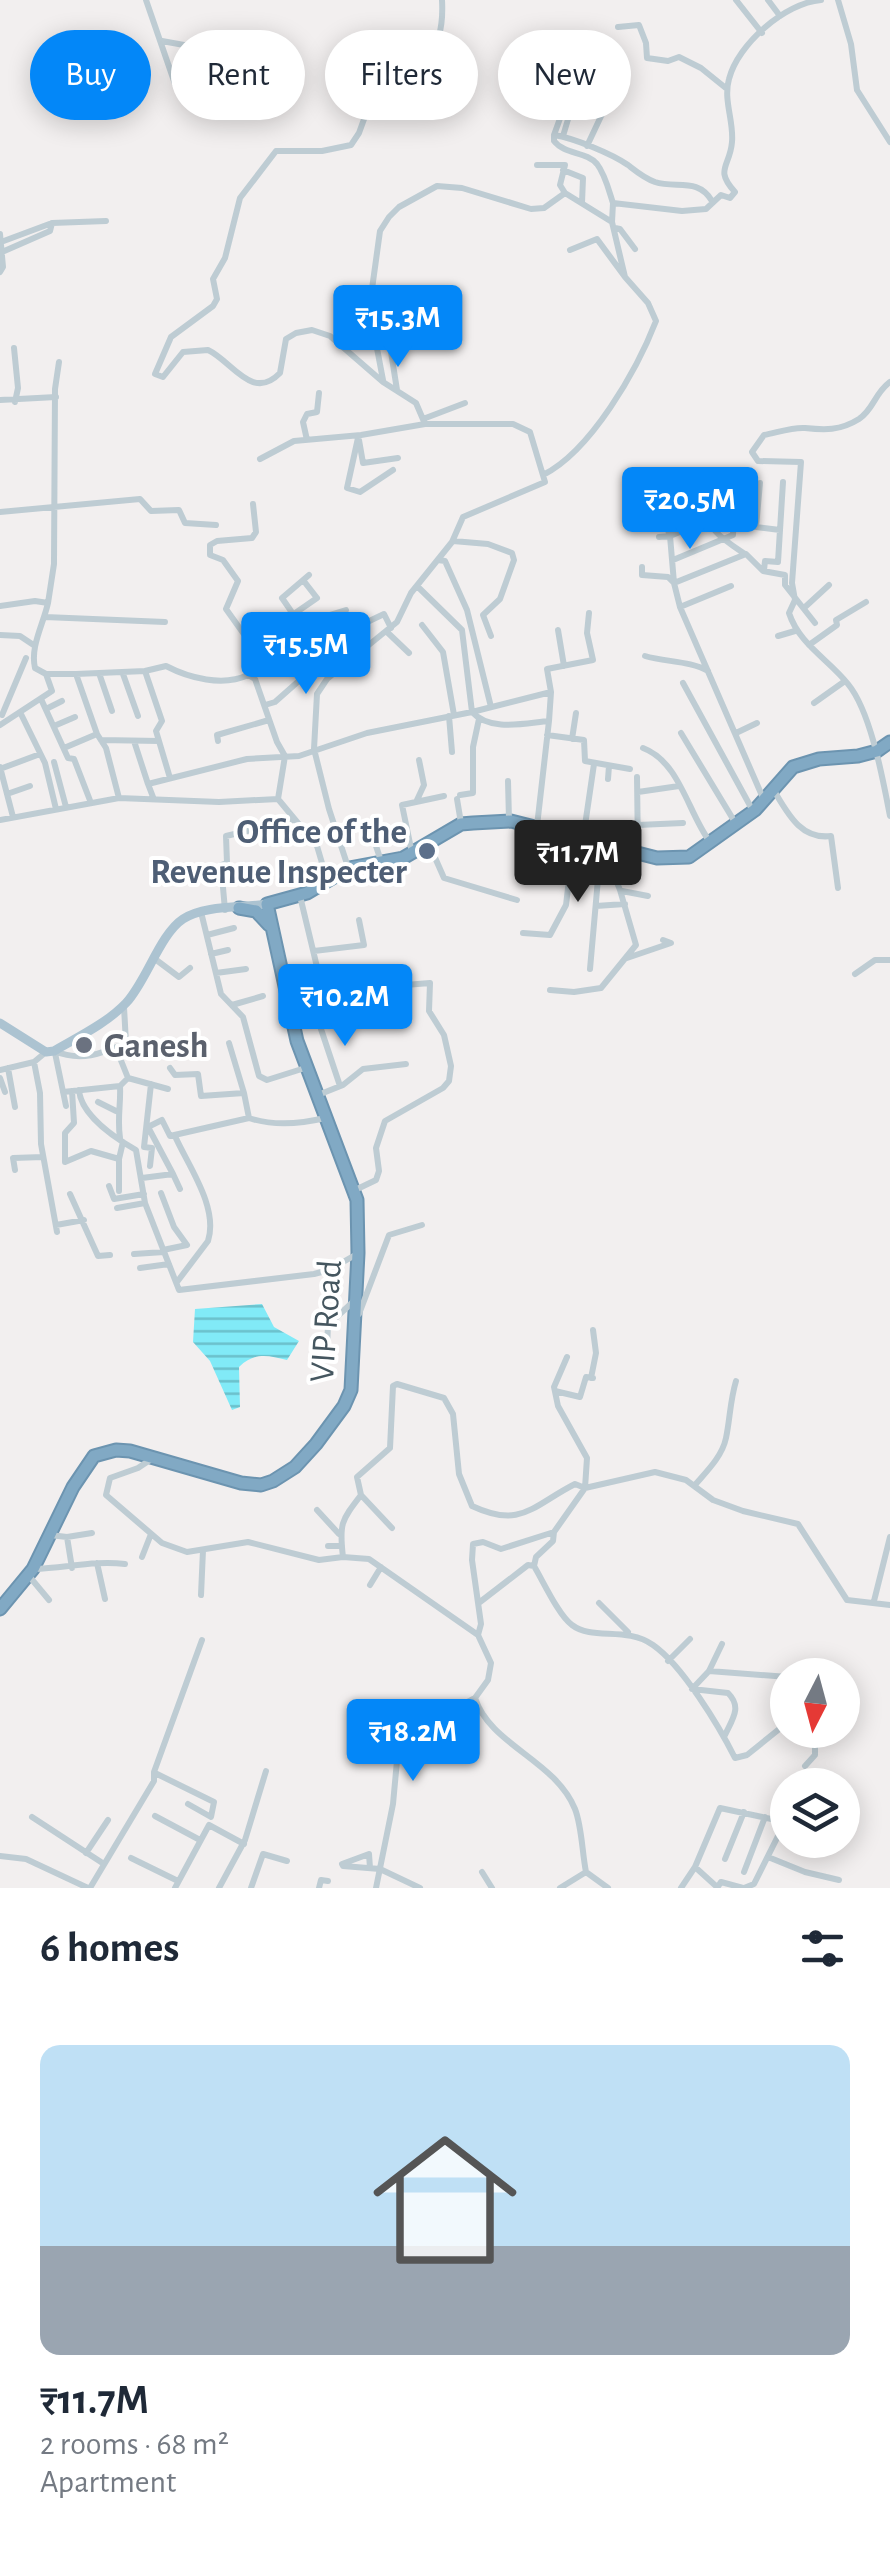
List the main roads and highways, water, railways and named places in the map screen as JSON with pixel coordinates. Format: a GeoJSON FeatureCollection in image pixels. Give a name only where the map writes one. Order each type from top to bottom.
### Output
{"type":"FeatureCollection","features":[{"type":"Feature","properties":{"kind":"highway"},"geometry":{"type":"LineString","coordinates":[[239,908],[256,910],[272,928],[280,908],[298,896],[349,868],[412,854],[461,824],[509,821],[638,854],[671,860],[689,856],[753,812],[792,767],[877,751],[890,742]]}},
{"type":"Feature","properties":{"kind":"highway"},"geometry":{"type":"LineString","coordinates":[[267,904],[298,896]]}},
{"type":"Feature","properties":{"kind":"highway","name":"VIP Road"},"geometry":{"type":"LineString","coordinates":[[0,1609],[31,1572],[73,1487],[94,1456],[116,1450],[241,1483],[262,1484],[284,1474],[316,1444],[351,1390],[358,1254],[353,1190],[297,1040],[267,904]]}},
{"type":"Feature","properties":{"kind":"main road"},"geometry":{"type":"LineString","coordinates":[[0,1023],[50,1052],[124,1005],[176,925],[201,912],[267,904]]}},
{"type":"Feature","properties":{"kind":"water"},"geometry":{"type":"Polygon","coordinates":[[[262,1304],[274,1327],[299,1341],[287,1360],[262,1356],[239,1367],[240,1407],[232,1410],[210,1361],[193,1342],[195,1309],[262,1304]]]}},
{"type":"Feature","properties":{"kind":"place","name":"Office of the Revenue Inspecter"},"geometry":{"type":"Point","coordinates":[427,851]}},
{"type":"Feature","properties":{"kind":"place","name":"Ganesh"},"geometry":{"type":"Point","coordinates":[84,1045]}}]}
